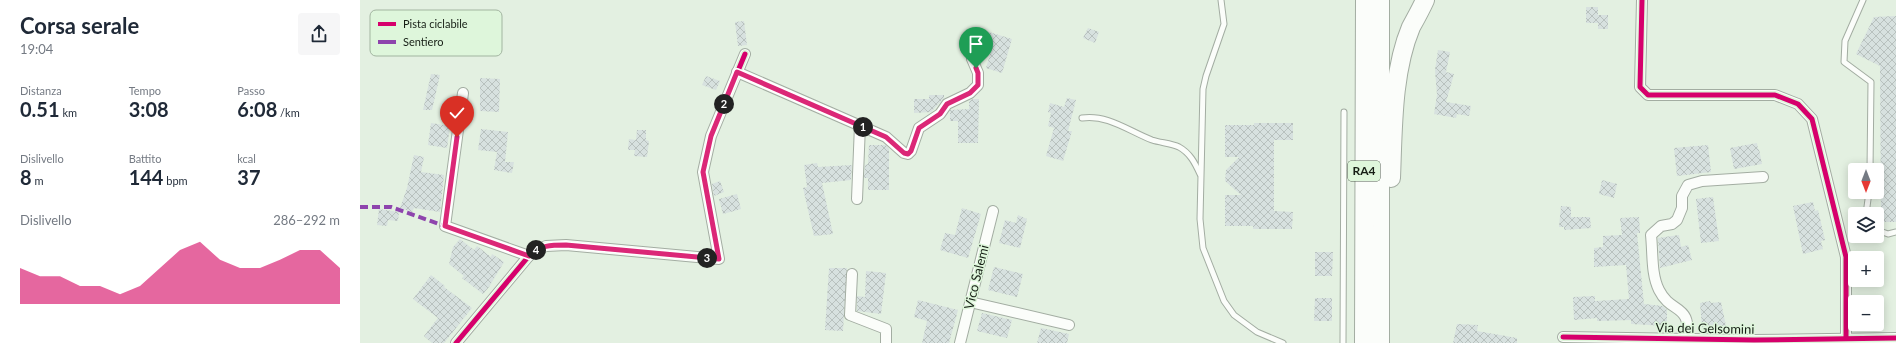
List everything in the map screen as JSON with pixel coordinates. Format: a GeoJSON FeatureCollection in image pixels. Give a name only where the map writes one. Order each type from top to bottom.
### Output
{"type":"FeatureCollection","features":[{"type":"Feature","properties":{"kind":"highway","name":"RA4"},"geometry":{"type":"LineString","coordinates":[[1364,0],[1364,343]]}},
{"type":"Feature","properties":{"kind":"highway","name":"RA4"},"geometry":{"type":"LineString","coordinates":[[1380,0],[1380,343]]}},
{"type":"Feature","properties":{"kind":"highway"},"geometry":{"type":"LineString","coordinates":[[1380,262],[1389,218],[1394,116],[1401,61],[1411,28],[1425,0]]}},
{"type":"Feature","properties":{"kind":"street"},"geometry":{"type":"LineString","coordinates":[[1642,0],[1640,87],[1648,96],[1776,96],[1798,104],[1812,119],[1846,257],[1846,338]]}},
{"type":"Feature","properties":{"kind":"street"},"geometry":{"type":"LineString","coordinates":[[456,343],[529,256],[534,251],[546,246],[566,245],[719,259],[703,172],[711,136],[744,54]]}},
{"type":"Feature","properties":{"kind":"street"},"geometry":{"type":"LineString","coordinates":[[737,72],[886,137],[904,153],[908,154],[911,151],[919,128],[940,114],[947,104],[970,93],[978,85],[978,73],[972,60]]}},
{"type":"Feature","properties":{"kind":"street"},"geometry":{"type":"LineString","coordinates":[[463,93],[445,226],[529,256]]}},
{"type":"Feature","properties":{"kind":"street"},"geometry":{"type":"LineString","coordinates":[[857,199],[860,125]]}},
{"type":"Feature","properties":{"kind":"street"},"geometry":{"type":"LineString","coordinates":[[1687,341],[1689,328],[1686,317],[1660,292],[1654,278],[1651,236],[1661,226],[1672,224],[1677,220],[1682,208],[1682,196],[1688,185],[1702,182],[1763,177]]}},
{"type":"Feature","properties":{"kind":"street","name":"Vico Salemi"},"geometry":{"type":"LineString","coordinates":[[960,343],[992,211]]}},
{"type":"Feature","properties":{"kind":"street"},"geometry":{"type":"LineString","coordinates":[[852,274],[850,316],[886,329],[886,343]]}},
{"type":"Feature","properties":{"kind":"street"},"geometry":{"type":"LineString","coordinates":[[970,302],[1069,325]]}},
{"type":"Feature","properties":{"kind":"street","name":"Via dei Gelsomini"},"geometry":{"type":"LineString","coordinates":[[1563,337],[1687,341],[1896,338]]}},
{"type":"Feature","properties":{"kind":"lane"},"geometry":{"type":"LineString","coordinates":[[1221,0],[1224,24],[1203,89],[1201,176],[1201,236],[1203,248],[1224,301],[1234,315],[1257,332],[1284,343]]}},
{"type":"Feature","properties":{"kind":"lane"},"geometry":{"type":"LineString","coordinates":[[1863,0],[1845,41],[1844,62],[1871,82],[1870,163]]}},
{"type":"Feature","properties":{"kind":"lane"},"geometry":{"type":"LineString","coordinates":[[1343,343],[1344,112]]}},
{"type":"Feature","properties":{"kind":"lane"},"geometry":{"type":"LineString","coordinates":[[1082,118],[1092,116],[1107,120],[1153,140],[1179,147],[1194,160],[1201,176]]}},
{"type":"Feature","properties":{"kind":"lane"},"geometry":{"type":"LineString","coordinates":[[1884,233],[1888,234],[1896,232]]}},
{"type":"Feature","properties":{"kind":"building"},"geometry":{"type":"Polygon","coordinates":[[[1586,7],[1598,7],[1598,15],[1608,15],[1608,29],[1598,29],[1598,23],[1586,23],[1586,7]]]}},
{"type":"Feature","properties":{"kind":"building"},"geometry":{"type":"Polygon","coordinates":[[[1896,16],[1896,222],[1884,222],[1884,207],[1881,207],[1881,199],[1884,199],[1884,163],[1881,163],[1880,66],[1856,54],[1874,17],[1896,16]]]}},
{"type":"Feature","properties":{"kind":"building"},"geometry":{"type":"Polygon","coordinates":[[[744,21],[747,45],[738,46],[735,22],[744,21]]]}},
{"type":"Feature","properties":{"kind":"building"},"geometry":{"type":"Polygon","coordinates":[[[1088,28],[1099,32],[1095,43],[1083,38],[1088,28]]]}},
{"type":"Feature","properties":{"kind":"building"},"geometry":{"type":"Polygon","coordinates":[[[979,29],[1012,39],[1002,73],[986,68],[991,51],[973,46],[979,29]]]}},
{"type":"Feature","properties":{"kind":"building"},"geometry":{"type":"Polygon","coordinates":[[[1438,50],[1450,52],[1446,72],[1454,74],[1446,102],[1471,106],[1469,116],[1457,114],[1456,118],[1434,114],[1437,95],[1435,70],[1438,50]]]}},
{"type":"Feature","properties":{"kind":"building"},"geometry":{"type":"Polygon","coordinates":[[[431,74],[440,75],[432,110],[423,110],[431,74]]]}},
{"type":"Feature","properties":{"kind":"building"},"geometry":{"type":"Polygon","coordinates":[[[706,76],[720,81],[716,90],[702,85],[706,76]]]}},
{"type":"Feature","properties":{"kind":"building"},"geometry":{"type":"Polygon","coordinates":[[[480,78],[500,79],[499,112],[480,111],[480,78]]]}},
{"type":"Feature","properties":{"kind":"building"},"geometry":{"type":"Polygon","coordinates":[[[929,95],[944,95],[944,98],[931,112],[914,113],[914,99],[929,99],[929,95]]]}},
{"type":"Feature","properties":{"kind":"building"},"geometry":{"type":"Polygon","coordinates":[[[1067,98],[1076,100],[1068,131],[1072,131],[1063,161],[1046,156],[1054,128],[1048,126],[1051,113],[1048,112],[1050,103],[1064,107],[1067,98]]]}},
{"type":"Feature","properties":{"kind":"building"},"geometry":{"type":"Polygon","coordinates":[[[979,99],[978,143],[958,143],[958,121],[950,121],[950,110],[969,109],[969,101],[979,99]]]}},
{"type":"Feature","properties":{"kind":"building"},"geometry":{"type":"Polygon","coordinates":[[[431,123],[450,126],[447,148],[428,145],[431,123]]]}},
{"type":"Feature","properties":{"kind":"building"},"geometry":{"type":"Polygon","coordinates":[[[1254,123],[1293,123],[1293,140],[1274,140],[1274,211],[1293,212],[1292,229],[1253,229],[1253,226],[1225,226],[1225,195],[1241,195],[1225,181],[1226,170],[1239,157],[1225,157],[1225,125],[1254,125],[1254,123]]]}},
{"type":"Feature","properties":{"kind":"building"},"geometry":{"type":"Polygon","coordinates":[[[481,129],[508,132],[505,162],[514,162],[512,173],[494,170],[497,152],[478,150],[481,129]]]}},
{"type":"Feature","properties":{"kind":"building"},"geometry":{"type":"Polygon","coordinates":[[[637,130],[646,130],[646,140],[649,141],[647,157],[634,156],[635,150],[628,150],[629,139],[636,140],[637,130]]]}},
{"type":"Feature","properties":{"kind":"building"},"geometry":{"type":"Polygon","coordinates":[[[1757,143],[1762,164],[1734,169],[1730,148],[1757,143]]]}},
{"type":"Feature","properties":{"kind":"building"},"geometry":{"type":"Polygon","coordinates":[[[869,145],[886,145],[889,149],[889,190],[868,190],[868,178],[864,178],[865,165],[868,164],[869,145]]]}},
{"type":"Feature","properties":{"kind":"building"},"geometry":{"type":"Polygon","coordinates":[[[1708,145],[1711,172],[1677,176],[1674,148],[1708,145]]]}},
{"type":"Feature","properties":{"kind":"building"},"geometry":{"type":"Polygon","coordinates":[[[414,155],[424,157],[421,172],[444,175],[440,212],[414,208],[412,212],[400,208],[407,188],[414,155]]]}},
{"type":"Feature","properties":{"kind":"building"},"geometry":{"type":"Polygon","coordinates":[[[817,163],[818,167],[852,165],[851,180],[822,183],[833,234],[814,236],[803,188],[807,187],[804,165],[817,163]]]}},
{"type":"Feature","properties":{"kind":"building"},"geometry":{"type":"Polygon","coordinates":[[[1602,180],[1617,184],[1614,198],[1599,194],[1602,180]]]}},
{"type":"Feature","properties":{"kind":"building"},"geometry":{"type":"Polygon","coordinates":[[[720,181],[724,192],[714,196],[712,184],[720,181]]]}},
{"type":"Feature","properties":{"kind":"building"},"geometry":{"type":"Polygon","coordinates":[[[737,194],[741,209],[723,214],[719,199],[737,194]]]}},
{"type":"Feature","properties":{"kind":"building"},"geometry":{"type":"Polygon","coordinates":[[[1713,197],[1719,241],[1701,243],[1696,199],[1713,197]]]}},
{"type":"Feature","properties":{"kind":"building"},"geometry":{"type":"Polygon","coordinates":[[[1813,202],[1815,211],[1818,210],[1825,240],[1821,241],[1823,249],[1803,254],[1793,206],[1813,202]]]}},
{"type":"Feature","properties":{"kind":"building"},"geometry":{"type":"Polygon","coordinates":[[[1561,206],[1571,207],[1571,217],[1590,217],[1591,228],[1564,230],[1564,227],[1559,227],[1561,206]]]}},
{"type":"Feature","properties":{"kind":"building"},"geometry":{"type":"Polygon","coordinates":[[[962,208],[981,214],[968,258],[940,250],[945,233],[955,235],[962,208]]]}},
{"type":"Feature","properties":{"kind":"building"},"geometry":{"type":"Polygon","coordinates":[[[379,209],[399,212],[398,221],[388,220],[387,226],[377,225],[379,209]]]}},
{"type":"Feature","properties":{"kind":"building"},"geometry":{"type":"Polygon","coordinates":[[[1018,215],[1027,219],[1020,248],[999,243],[1005,220],[1016,223],[1018,215]]]}},
{"type":"Feature","properties":{"kind":"building"},"geometry":{"type":"Polygon","coordinates":[[[1639,217],[1640,233],[1637,233],[1644,304],[1663,306],[1667,310],[1667,326],[1631,324],[1631,320],[1597,321],[1597,318],[1574,320],[1573,297],[1595,296],[1595,301],[1629,299],[1626,265],[1594,267],[1594,248],[1603,247],[1603,236],[1622,235],[1620,218],[1639,217]]]}},
{"type":"Feature","properties":{"kind":"building"},"geometry":{"type":"Polygon","coordinates":[[[1679,235],[1681,247],[1688,245],[1692,260],[1660,268],[1658,238],[1679,235]]]}},
{"type":"Feature","properties":{"kind":"building"},"geometry":{"type":"Polygon","coordinates":[[[460,239],[474,250],[477,246],[491,257],[492,254],[504,262],[483,294],[462,278],[464,276],[449,264],[453,247],[460,239]]]}},
{"type":"Feature","properties":{"kind":"building"},"geometry":{"type":"Polygon","coordinates":[[[1315,252],[1333,252],[1332,276],[1315,276],[1315,252]]]}},
{"type":"Feature","properties":{"kind":"building"},"geometry":{"type":"Polygon","coordinates":[[[994,267],[1023,274],[1017,297],[988,290],[994,267]]]}},
{"type":"Feature","properties":{"kind":"building"},"geometry":{"type":"Polygon","coordinates":[[[829,268],[847,268],[843,331],[825,330],[829,268]]]}},
{"type":"Feature","properties":{"kind":"building"},"geometry":{"type":"Polygon","coordinates":[[[866,271],[886,273],[881,314],[857,311],[857,296],[865,297],[866,271]]]}},
{"type":"Feature","properties":{"kind":"building"},"geometry":{"type":"Polygon","coordinates":[[[431,275],[472,308],[444,343],[432,343],[424,336],[438,318],[413,299],[431,275]]]}},
{"type":"Feature","properties":{"kind":"building"},"geometry":{"type":"Polygon","coordinates":[[[1315,298],[1332,298],[1332,321],[1314,321],[1315,298]]]}},
{"type":"Feature","properties":{"kind":"building"},"geometry":{"type":"Polygon","coordinates":[[[918,300],[958,310],[949,343],[922,343],[927,321],[914,317],[918,300]]]}},
{"type":"Feature","properties":{"kind":"building"},"geometry":{"type":"Polygon","coordinates":[[[1710,301],[1711,303],[1721,302],[1726,326],[1702,328],[1700,303],[1710,301]]]}},
{"type":"Feature","properties":{"kind":"building"},"geometry":{"type":"Polygon","coordinates":[[[982,313],[1012,320],[1007,338],[977,331],[982,313]]]}},
{"type":"Feature","properties":{"kind":"building"},"geometry":{"type":"Polygon","coordinates":[[[1457,324],[1478,325],[1477,331],[1517,338],[1517,343],[1453,343],[1457,324]]]}},
{"type":"Feature","properties":{"kind":"building"},"geometry":{"type":"Polygon","coordinates":[[[1041,328],[1069,334],[1067,343],[1037,343],[1041,328]]]}},
{"type":"Feature","properties":{"kind":"marked path"},"geometry":{"type":"LineString","coordinates":[[360,207],[391,207],[445,226]]}},
{"type":"Feature","properties":{"kind":"cycle path"},"geometry":{"type":"LineString","coordinates":[[1642,0],[1640,87],[1648,95],[1775,95],[1798,104],[1812,119],[1846,257],[1846,338]]}},
{"type":"Feature","properties":{"kind":"cycle path"},"geometry":{"type":"LineString","coordinates":[[456,343],[533,251],[546,246],[566,245],[719,259],[703,172],[711,136],[745,54]]}},
{"type":"Feature","properties":{"kind":"cycle path"},"geometry":{"type":"LineString","coordinates":[[1563,337],[1754,340],[1896,338]]}},
{"type":"Feature","properties":{"kind":"route"},"geometry":{"type":"LineString","coordinates":[[457,137],[445,226],[529,256],[534,251],[546,246],[566,245],[719,259],[703,172],[711,136],[737,72],[886,137],[904,153],[908,154],[911,151],[919,128],[940,114],[947,104],[970,93],[978,85],[978,73],[976,68]]}}]}
